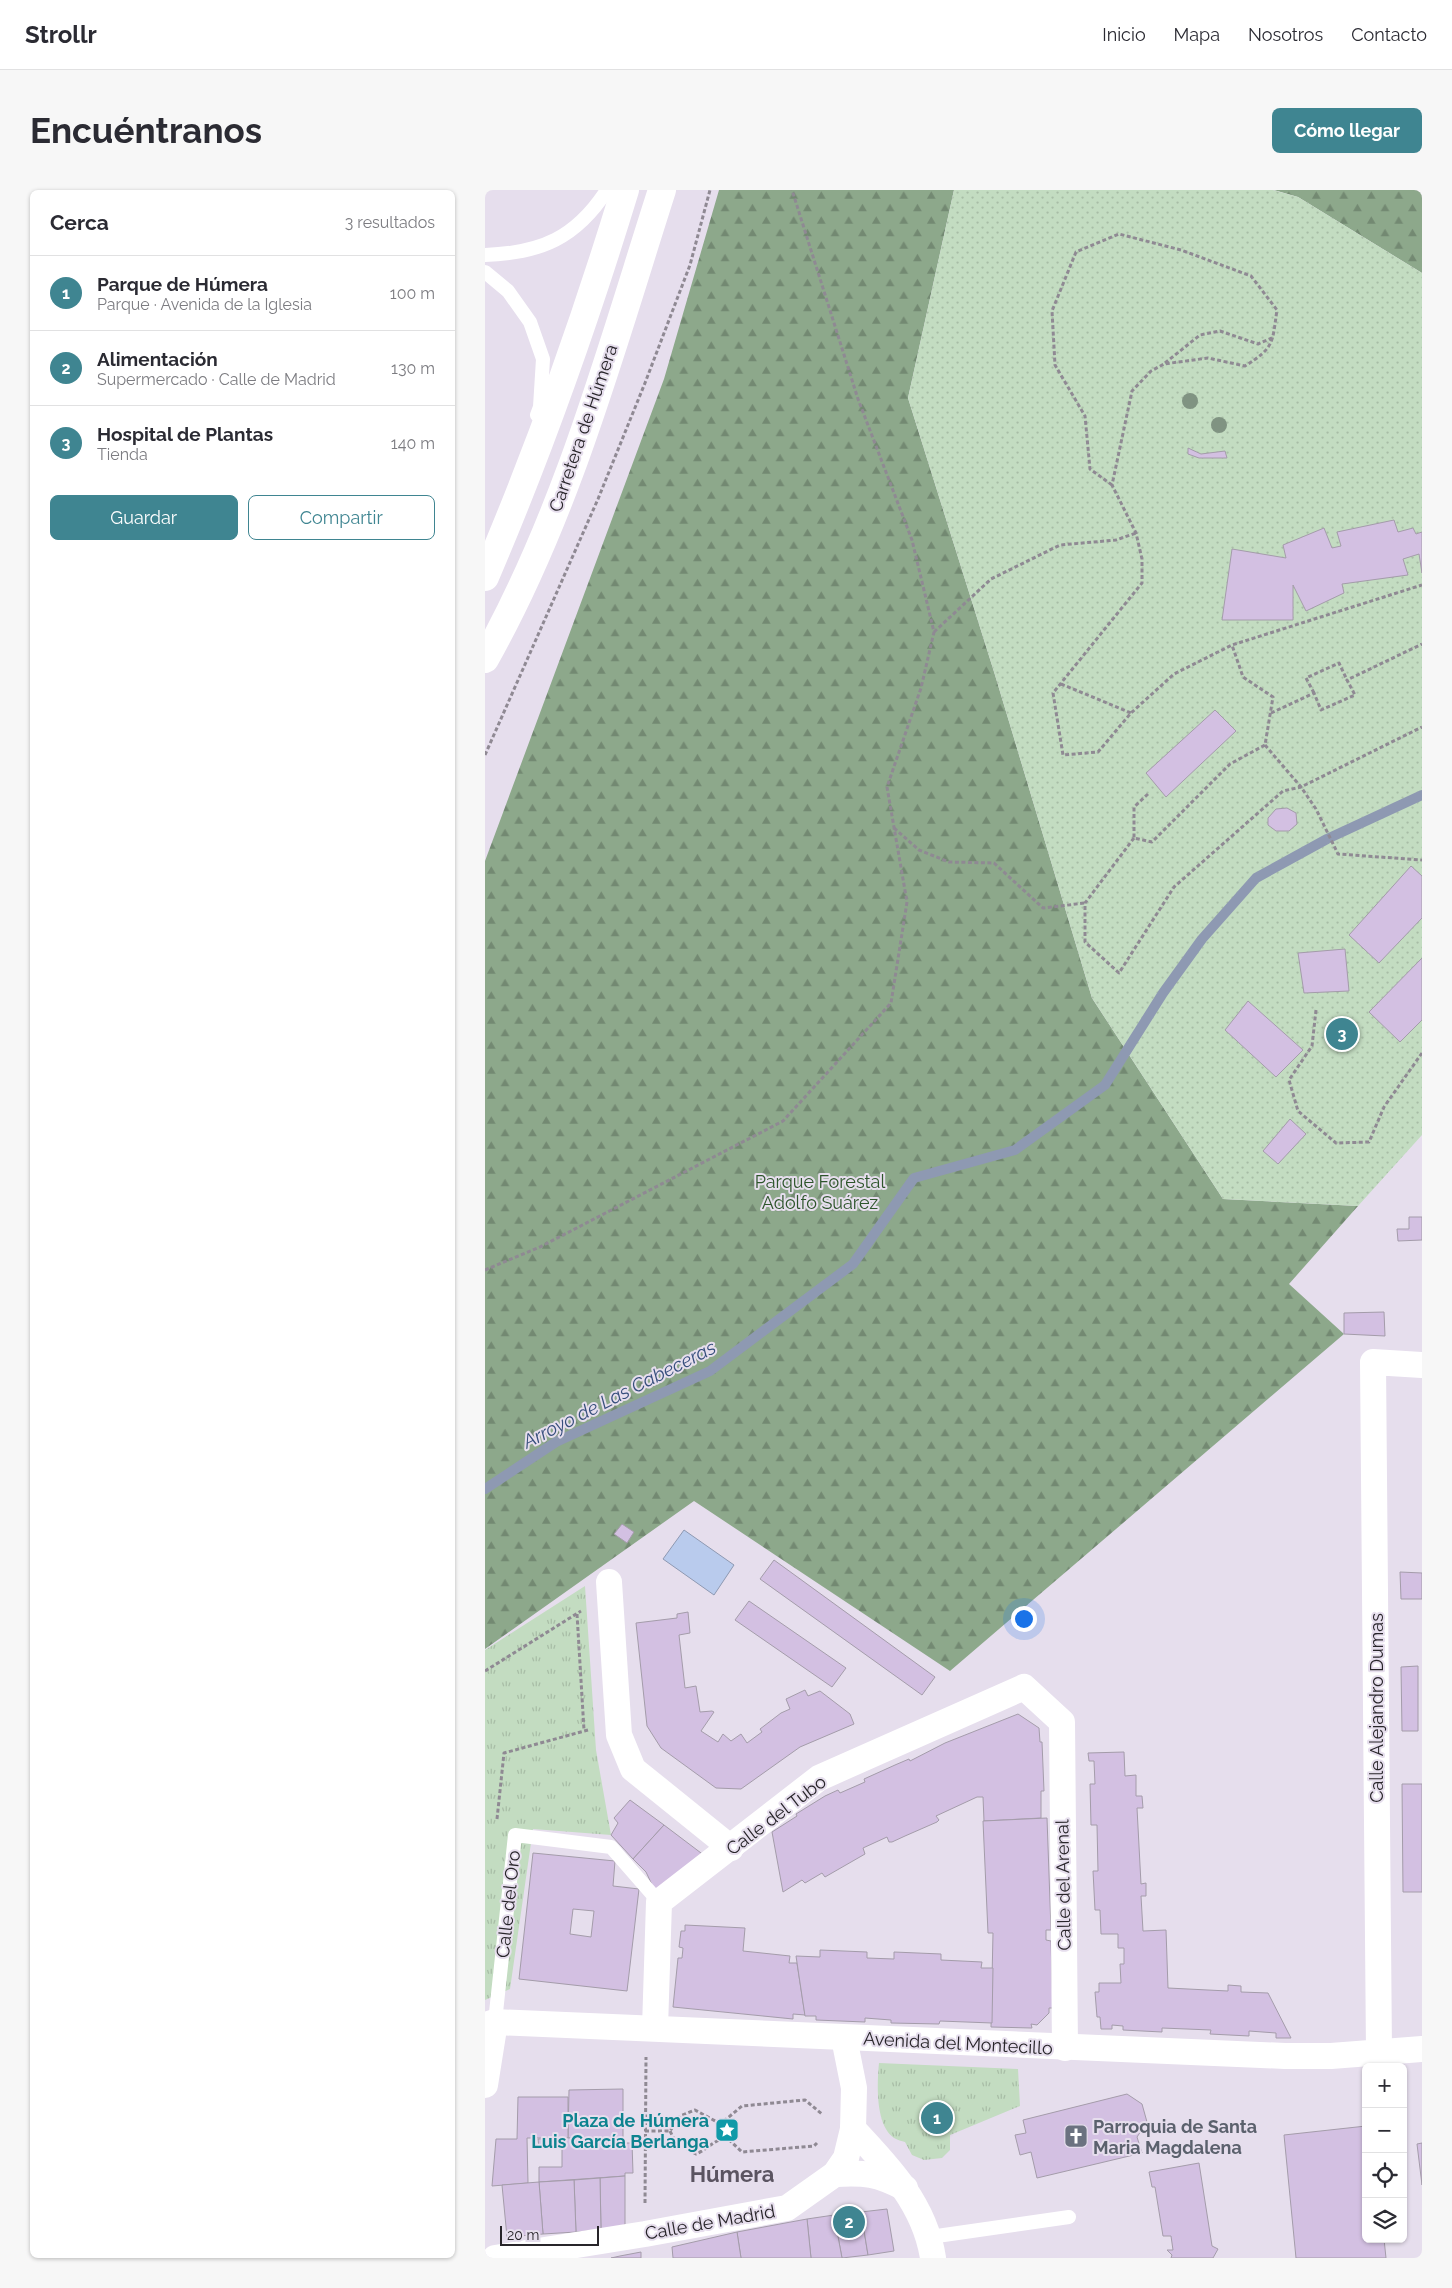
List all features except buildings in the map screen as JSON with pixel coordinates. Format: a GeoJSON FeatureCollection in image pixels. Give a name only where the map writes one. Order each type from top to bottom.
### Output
{"type":"FeatureCollection","features":[{"type":"Feature","properties":{"kind":"main road","name":"Carretera de Húmera"},"geometry":{"type":"LineString","coordinates":[[485,577],[533,462],[601,269],[625,190]]}},
{"type":"Feature","properties":{"kind":"main road","name":"Carretera de Húmera"},"geometry":{"type":"LineString","coordinates":[[485,659],[507,621],[572,471],[662,190]]}},
{"type":"Feature","properties":{"kind":"street","name":"Calle Alejandro Dumas"},"geometry":{"type":"LineString","coordinates":[[1379,2053],[1373,1362],[1422,1365]]}},
{"type":"Feature","properties":{"kind":"street"},"geometry":{"type":"LineString","coordinates":[[609,1582],[619,1735],[633,1769],[731,1848]]}},
{"type":"Feature","properties":{"kind":"street","name":"Calle del Tubo"},"geometry":{"type":"LineString","coordinates":[[659,1902],[819,1778],[1023,1687],[1061,1722]]}},
{"type":"Feature","properties":{"kind":"street","name":"Calle del Arenal"},"geometry":{"type":"LineString","coordinates":[[1061,1722],[1065,2048]]}},
{"type":"Feature","properties":{"kind":"street"},"geometry":{"type":"LineString","coordinates":[[655,2028],[659,1902]]}},
{"type":"Feature","properties":{"kind":"street","name":"Avenida del Montecillo"},"geometry":{"type":"LineString","coordinates":[[490,2024],[655,2028],[1065,2048],[1285,2056],[1379,2053],[1422,2049]]}},
{"type":"Feature","properties":{"kind":"street"},"geometry":{"type":"LineString","coordinates":[[485,2085],[490,2024]]}},
{"type":"Feature","properties":{"kind":"street","name":"Calle de Madrid"},"geometry":{"type":"LineString","coordinates":[[495,2258],[645,2234],[787,2208],[835,2174],[846,2158],[854,2121],[854,2088],[844,2038]]}},
{"type":"Feature","properties":{"kind":"street"},"geometry":{"type":"LineString","coordinates":[[854,2121],[906,2188],[932,2248]]}},
{"type":"Feature","properties":{"kind":"street"},"geometry":{"type":"LineString","coordinates":[[835,2174],[856,2173],[883,2176],[906,2188]]}},
{"type":"Feature","properties":{"kind":"lane"},"geometry":{"type":"LineString","coordinates":[[485,255],[523,252],[550,243],[583,222],[607,190]]}},
{"type":"Feature","properties":{"kind":"lane"},"geometry":{"type":"LineString","coordinates":[[485,272],[508,291],[518,304],[530,322],[543,359],[541,407],[499,522],[485,570]]}},
{"type":"Feature","properties":{"kind":"lane","name":"Calle del Oro"},"geometry":{"type":"LineString","coordinates":[[490,2024],[515,1835],[611,1847],[659,1902]]}},
{"type":"Feature","properties":{"kind":"lane"},"geometry":{"type":"LineString","coordinates":[[932,2248],[1069,2218]]}},
{"type":"Feature","properties":{"kind":"path"},"geometry":{"type":"LineString","coordinates":[[485,755],[598,499],[645,383],[691,265],[710,190]]}},
{"type":"Feature","properties":{"kind":"path"},"geometry":{"type":"LineString","coordinates":[[485,1270],[540,1247],[783,1120],[891,1003],[907,902],[887,787],[921,688],[934,632],[912,540],[858,399],[792,190]]}},
{"type":"Feature","properties":{"kind":"path"},"geometry":{"type":"LineString","coordinates":[[1164,364],[1208,358],[1245,366],[1259,357],[1272,344],[1277,310],[1251,276],[1181,250],[1119,234],[1076,252],[1052,311],[1055,365],[1085,416],[1090,469],[1112,484],[1136,533],[1142,560],[1142,583],[1053,694],[1063,755],[1098,752],[1131,713],[1173,674],[1233,645],[1422,585]]}},
{"type":"Feature","properties":{"kind":"path"},"geometry":{"type":"LineString","coordinates":[[1112,484],[1132,391],[1151,371],[1164,364],[1200,335],[1219,331],[1257,344],[1273,338]]}},
{"type":"Feature","properties":{"kind":"path"},"geometry":{"type":"LineString","coordinates":[[934,632],[991,579],[1060,545],[1116,540],[1136,533]]}},
{"type":"Feature","properties":{"kind":"path"},"geometry":{"type":"LineString","coordinates":[[1347,680],[1422,644]]}},
{"type":"Feature","properties":{"kind":"path"},"geometry":{"type":"LineString","coordinates":[[1233,645],[1243,677],[1273,697],[1265,745],[1301,787],[1320,818],[1338,854],[1422,860]]}},
{"type":"Feature","properties":{"kind":"path"},"geometry":{"type":"LineString","coordinates":[[1339,663],[1355,695],[1321,710],[1313,694],[1306,678],[1339,663]]}},
{"type":"Feature","properties":{"kind":"path"},"geometry":{"type":"LineString","coordinates":[[1061,684],[1131,713]]}},
{"type":"Feature","properties":{"kind":"path"},"geometry":{"type":"LineString","coordinates":[[1270,714],[1313,694]]}},
{"type":"Feature","properties":{"kind":"path"},"geometry":{"type":"LineString","coordinates":[[1148,794],[1134,807],[1134,838],[1085,903],[1085,942],[1119,973],[1174,887],[1283,791],[1301,787],[1422,727]]}},
{"type":"Feature","properties":{"kind":"path"},"geometry":{"type":"LineString","coordinates":[[1134,838],[1152,842],[1230,764],[1265,745]]}},
{"type":"Feature","properties":{"kind":"path"},"geometry":{"type":"LineString","coordinates":[[894,828],[919,850],[949,862],[994,863],[1043,908],[1085,903]]}},
{"type":"Feature","properties":{"kind":"path"},"geometry":{"type":"LineString","coordinates":[[1317,1010],[1312,1046],[1289,1080],[1299,1111],[1336,1143],[1369,1142],[1384,1107],[1422,1053]]}},
{"type":"Feature","properties":{"kind":"path"},"geometry":{"type":"LineString","coordinates":[[485,1671],[577,1614],[584,1730],[504,1753],[497,1820]]}},
{"type":"Feature","properties":{"kind":"path"},"geometry":{"type":"LineString","coordinates":[[645,2234],[645,2061],[655,2028]]}},
{"type":"Feature","properties":{"kind":"path"},"geometry":{"type":"LineString","coordinates":[[670,2130],[680,2116],[695,2110],[717,2122],[724,2121],[742,2106],[805,2100],[824,2115],[854,2121]]}},
{"type":"Feature","properties":{"kind":"path"},"geometry":{"type":"LineString","coordinates":[[824,2115],[825,2121]]}},
{"type":"Feature","properties":{"kind":"path"},"geometry":{"type":"LineString","coordinates":[[724,2121],[727,2138],[742,2152],[814,2146],[820,2141]]}},
{"type":"Feature","properties":{"kind":"path"},"geometry":{"type":"LineString","coordinates":[[645,2131],[670,2130]]}},
{"type":"Feature","properties":{"kind":"path"},"geometry":{"type":"LineString","coordinates":[[670,2130],[676,2143],[696,2154],[705,2150],[718,2139],[727,2138]]}},
{"type":"Feature","properties":{"kind":"green space","name":"Parque Forestal Adolfo Suárez"},"geometry":{"type":"Polygon","coordinates":[[[719,190],[954,190],[908,398],[995,675],[1092,998],[1223,1199],[1358,1206],[1289,1284],[1344,1334],[950,1671],[694,1501],[485,1649],[485,861],[664,379],[719,190]]]}},
{"type":"Feature","properties":{"kind":"green space"},"geometry":{"type":"Polygon","coordinates":[[[954,190],[1273,190],[1298,197],[1422,273],[1422,1135],[1358,1206],[1223,1199],[1092,998],[995,675],[908,398],[954,190]]]}},
{"type":"Feature","properties":{"kind":"green space"},"geometry":{"type":"Polygon","coordinates":[[[1274,190],[1422,190],[1422,273],[1298,197],[1274,190]]]}},
{"type":"Feature","properties":{"kind":"green space"},"geometry":{"type":"Polygon","coordinates":[[[585,1586],[596,1750],[611,1835],[533,1829],[510,1989],[485,2000],[485,1650],[585,1586]]]}},
{"type":"Feature","properties":{"kind":"green space"},"geometry":{"type":"Polygon","coordinates":[[[879,2063],[1018,2069],[1020,2106],[950,2135],[950,2150],[942,2158],[924,2160],[912,2155],[905,2142],[894,2138],[883,2124],[879,2103],[879,2063]]]}},
{"type":"Feature","properties":{"kind":"water"},"geometry":{"type":"Polygon","coordinates":[[[684,1530],[734,1565],[714,1595],[663,1559],[684,1530]]]}},
{"type":"Feature","properties":{"kind":"waterway","name":"Arroyo de Las Cabeceras"},"geometry":{"type":"LineString","coordinates":[[485,1489],[556,1442],[710,1371],[853,1264],[914,1178],[1015,1150],[1105,1085],[1163,993],[1202,939],[1256,878],[1327,839],[1422,795]]}},
{"type":"Feature","properties":{"kind":"place","name":"Hospital de Plantas"},"geometry":{"type":"Point","coordinates":[1342,1034]}},
{"type":"Feature","properties":{"kind":"place","name":"Parque de Húmera"},"geometry":{"type":"Point","coordinates":[937,2118]}},
{"type":"Feature","properties":{"kind":"place","name":"Plaza de Húmera Luis García Berlanga"},"geometry":{"type":"Point","coordinates":[727,2130]}},
{"type":"Feature","properties":{"kind":"place","name":"Parroquia de Santa Maria Magdalena"},"geometry":{"type":"Point","coordinates":[1076,2136]}},
{"type":"Feature","properties":{"kind":"place","name":"Alimentación"},"geometry":{"type":"Point","coordinates":[849,2222]}},
{"type":"Feature","properties":{"kind":"district","name":"Húmera"},"geometry":{"type":"Point","coordinates":[732,2174]}}]}
